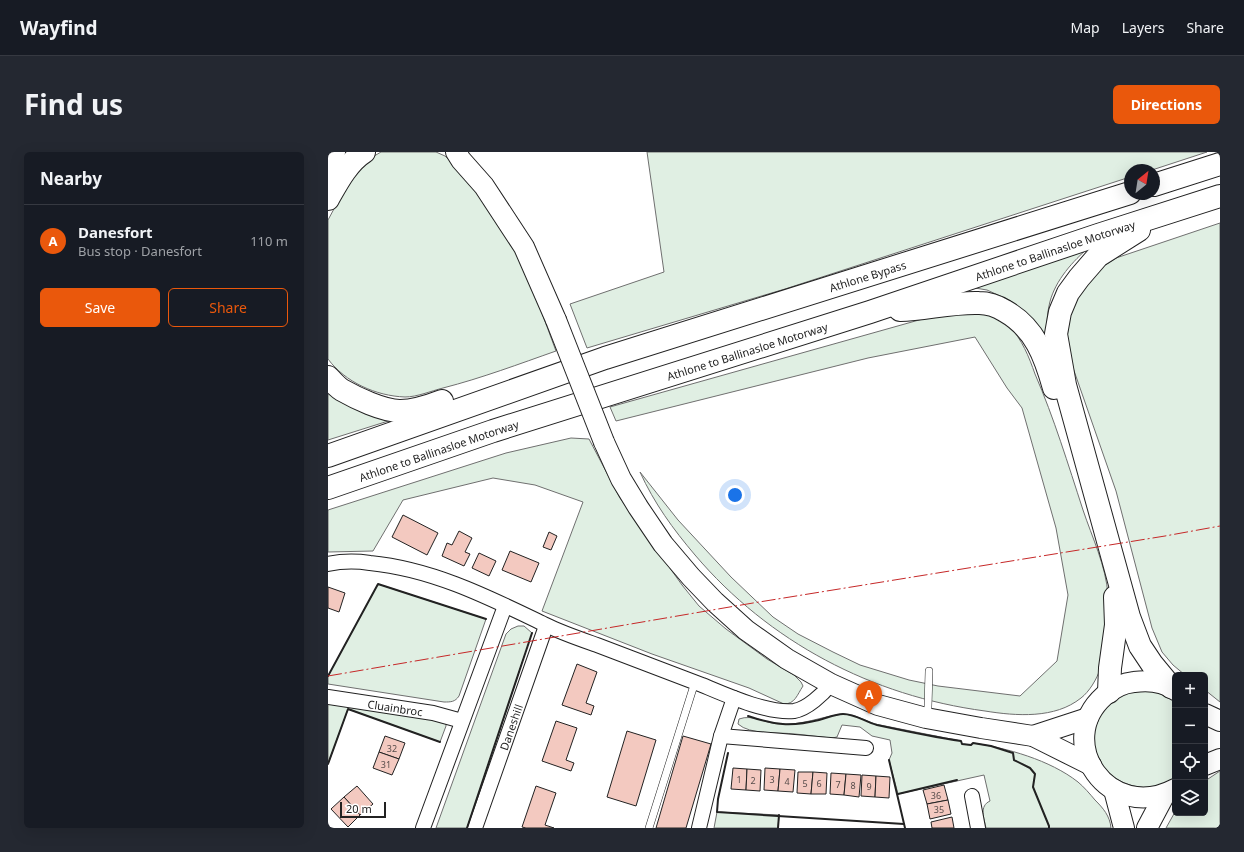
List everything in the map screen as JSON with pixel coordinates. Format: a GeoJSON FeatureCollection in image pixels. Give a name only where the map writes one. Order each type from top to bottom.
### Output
{"type":"FeatureCollection","features":[{"type":"Feature","properties":{"kind":"highway"},"geometry":{"type":"LineString","coordinates":[[328,169],[334,152]]}},
{"type":"Feature","properties":{"kind":"highway"},"geometry":{"type":"LineString","coordinates":[[328,199],[338,181],[358,156],[364,152]]}},
{"type":"Feature","properties":{"kind":"highway"},"geometry":{"type":"LineString","coordinates":[[1160,183],[1220,164]]}},
{"type":"Feature","properties":{"kind":"highway","name":"Athlone Bypass"},"geometry":{"type":"LineString","coordinates":[[605,358],[1124,195]]}},
{"type":"Feature","properties":{"kind":"highway"},"geometry":{"type":"LineString","coordinates":[[1172,687],[1152,664],[1140,646],[1129,617],[1065,385],[1056,334],[1060,312],[1068,293],[1098,256],[1166,213],[1220,196]]}},
{"type":"Feature","properties":{"kind":"highway","name":"Athlone to Ballinasloe Motorway"},"geometry":{"type":"LineString","coordinates":[[328,488],[493,431],[870,312],[1090,237],[1166,213]]}},
{"type":"Feature","properties":{"kind":"highway"},"geometry":{"type":"LineString","coordinates":[[870,312],[916,310],[979,303],[997,306],[1016,317],[1032,333],[1046,362],[1114,585],[1116,625],[1110,668],[1109,692]]}},
{"type":"Feature","properties":{"kind":"highway"},"geometry":{"type":"LineString","coordinates":[[328,377],[340,389],[362,400],[387,409],[400,411],[423,408],[532,369],[605,358]]}},
{"type":"Feature","properties":{"kind":"highway"},"geometry":{"type":"LineString","coordinates":[[328,456],[605,358]]}},
{"type":"Feature","properties":{"kind":"main road"},"geometry":{"type":"LineString","coordinates":[[456,155],[484,186],[524,247],[556,320],[604,442],[638,507],[663,544],[715,602],[746,630],[787,659],[831,684],[878,705],[926,718],[1033,736],[1091,765]]}},
{"type":"Feature","properties":{"kind":"main road"},"geometry":{"type":"LineString","coordinates":[[1170,791],[1147,798],[1127,796],[1104,783],[1096,774],[1087,755],[1085,731],[1088,718],[1100,700],[1109,692],[1128,682],[1148,680],[1172,688]]}},
{"type":"Feature","properties":{"kind":"main road"},"geometry":{"type":"LineString","coordinates":[[1208,715],[1220,721]]}},
{"type":"Feature","properties":{"kind":"main road"},"geometry":{"type":"LineString","coordinates":[[1033,736],[1088,718]]}},
{"type":"Feature","properties":{"kind":"main road"},"geometry":{"type":"LineString","coordinates":[[1208,764],[1220,759]]}},
{"type":"Feature","properties":{"kind":"main road"},"geometry":{"type":"LineString","coordinates":[[1114,790],[1124,828]]}},
{"type":"Feature","properties":{"kind":"main road"},"geometry":{"type":"LineString","coordinates":[[1147,828],[1170,791]]}},
{"type":"Feature","properties":{"kind":"street"},"geometry":{"type":"LineString","coordinates":[[328,564],[336,562],[357,562],[395,566],[421,572],[457,585],[506,606],[546,626],[734,698],[775,710],[797,710],[820,696],[831,684]]}},
{"type":"Feature","properties":{"kind":"street"},"geometry":{"type":"LineString","coordinates":[[423,828],[506,606]]}},
{"type":"Feature","properties":{"kind":"street","name":"Daneshill"},"geometry":{"type":"LineString","coordinates":[[475,828],[546,626]]}},
{"type":"Feature","properties":{"kind":"street","name":"Cluainbroc"},"geometry":{"type":"LineString","coordinates":[[328,697],[433,713],[462,721]]}},
{"type":"Feature","properties":{"kind":"street"},"geometry":{"type":"LineString","coordinates":[[699,828],[721,736],[734,698]]}},
{"type":"Feature","properties":{"kind":"street"},"geometry":{"type":"LineString","coordinates":[[721,736],[866,748]]}},
{"type":"Feature","properties":{"kind":"street"},"geometry":{"type":"LineString","coordinates":[[972,796],[978,828]]}},
{"type":"Feature","properties":{"kind":"lane"},"geometry":{"type":"LineString","coordinates":[[926,718],[928,707],[929,671]]}},
{"type":"Feature","properties":{"kind":"lane"},"geometry":{"type":"LineString","coordinates":[[649,828],[695,682]]}},
{"type":"Feature","properties":{"kind":"green space"},"geometry":{"type":"Polygon","coordinates":[[[381,152],[436,152],[445,156],[465,175],[509,238],[536,297],[556,351],[472,380],[410,397],[394,396],[372,391],[352,381],[335,367],[328,359],[328,220],[342,194],[356,173],[369,159],[381,152]]]}},
{"type":"Feature","properties":{"kind":"green space"},"geometry":{"type":"Polygon","coordinates":[[[647,152],[1207,152],[1160,167],[1160,164],[1124,164],[1124,179],[785,289],[587,348],[570,304],[664,272],[647,152]]]}},
{"type":"Feature","properties":{"kind":"green space"},"geometry":{"type":"Polygon","coordinates":[[[1220,223],[1220,702],[1208,692],[1208,672],[1181,672],[1162,652],[1152,628],[1116,491],[1072,365],[1067,341],[1069,315],[1080,290],[1105,265],[1116,258],[1220,223]]]}},
{"type":"Feature","properties":{"kind":"green space"},"geometry":{"type":"Polygon","coordinates":[[[1086,250],[1068,268],[1054,290],[1048,311],[1047,346],[1023,311],[1011,301],[987,290],[965,285],[1086,250]]]}},
{"type":"Feature","properties":{"kind":"green space"},"geometry":{"type":"Polygon","coordinates":[[[958,309],[978,312],[998,318],[1014,331],[1025,348],[1055,424],[1105,573],[1108,605],[1104,630],[1102,661],[1099,673],[1090,689],[1081,698],[1071,705],[1047,713],[1022,715],[985,711],[943,704],[902,693],[863,678],[825,660],[789,639],[756,614],[724,586],[695,555],[658,505],[640,472],[678,520],[731,577],[773,617],[798,634],[860,665],[909,680],[938,686],[1020,696],[1057,661],[1068,595],[1056,528],[1022,408],[1007,388],[975,337],[868,358],[616,421],[610,407],[958,309]]]}},
{"type":"Feature","properties":{"kind":"green space"},"geometry":{"type":"Polygon","coordinates":[[[328,384],[401,417],[328,440],[328,384]]]}},
{"type":"Feature","properties":{"kind":"green space"},"geometry":{"type":"Polygon","coordinates":[[[571,438],[589,439],[620,498],[682,585],[699,606],[726,629],[767,659],[794,675],[801,682],[803,686],[793,701],[788,704],[784,704],[749,688],[652,654],[542,611],[583,502],[535,485],[493,478],[403,500],[373,551],[328,552],[328,510],[506,453],[571,438]]]}},
{"type":"Feature","properties":{"kind":"green space"},"geometry":{"type":"Polygon","coordinates":[[[378,584],[486,619],[459,696],[454,701],[444,702],[328,684],[328,676],[378,584]]]}},
{"type":"Feature","properties":{"kind":"green space"},"geometry":{"type":"Polygon","coordinates":[[[518,626],[524,626],[532,633],[467,828],[436,828],[506,634],[511,629],[518,626]]]}},
{"type":"Feature","properties":{"kind":"green space"},"geometry":{"type":"Polygon","coordinates":[[[1128,689],[1172,694],[1172,779],[1160,785],[1144,787],[1128,784],[1114,777],[1103,767],[1096,753],[1093,738],[1101,712],[1109,702],[1128,689]]]}},
{"type":"Feature","properties":{"kind":"green space"},"geometry":{"type":"Polygon","coordinates":[[[328,702],[438,720],[446,723],[446,726],[440,742],[348,709],[328,764],[328,702]]]}},
{"type":"Feature","properties":{"kind":"green space"},"geometry":{"type":"Polygon","coordinates":[[[844,714],[855,716],[875,724],[961,741],[962,744],[971,745],[973,743],[1000,748],[1041,761],[1055,767],[1078,782],[1106,812],[1111,828],[986,828],[983,809],[984,806],[990,801],[984,775],[898,794],[889,760],[892,753],[890,740],[872,736],[860,727],[842,725],[837,737],[832,738],[750,730],[743,728],[738,724],[739,719],[744,718],[754,718],[778,724],[795,724],[844,714]]]}},
{"type":"Feature","properties":{"kind":"green space"},"geometry":{"type":"Polygon","coordinates":[[[1220,771],[1220,828],[1166,828],[1173,816],[1208,816],[1208,779],[1220,771]]]}},
{"type":"Feature","properties":{"kind":"green space"},"geometry":{"type":"Polygon","coordinates":[[[717,812],[779,815],[778,828],[714,828],[717,812]]]}},
{"type":"Feature","properties":{"kind":"building"},"geometry":{"type":"Polygon","coordinates":[[[403,515],[438,533],[427,555],[392,537],[403,515]]]}},
{"type":"Feature","properties":{"kind":"building"},"geometry":{"type":"Polygon","coordinates":[[[459,531],[472,538],[465,552],[470,554],[464,566],[442,556],[447,543],[452,545],[459,531]]]}},
{"type":"Feature","properties":{"kind":"building"},"geometry":{"type":"Polygon","coordinates":[[[549,532],[557,536],[551,550],[543,547],[549,532]]]}},
{"type":"Feature","properties":{"kind":"building"},"geometry":{"type":"Polygon","coordinates":[[[510,551],[539,563],[531,582],[502,570],[510,551]]]}},
{"type":"Feature","properties":{"kind":"building"},"geometry":{"type":"Polygon","coordinates":[[[479,553],[496,561],[489,576],[472,568],[479,553]]]}},
{"type":"Feature","properties":{"kind":"building"},"geometry":{"type":"Polygon","coordinates":[[[328,587],[345,593],[339,612],[328,608],[328,587]]]}},
{"type":"Feature","properties":{"kind":"building"},"geometry":{"type":"Polygon","coordinates":[[[577,664],[597,672],[586,703],[594,706],[591,715],[562,705],[577,664]]]}},
{"type":"Feature","properties":{"kind":"building"},"geometry":{"type":"Polygon","coordinates":[[[556,721],[577,728],[566,760],[574,763],[571,771],[542,761],[556,721]]]}},
{"type":"Feature","properties":{"kind":"building"},"geometry":{"type":"Polygon","coordinates":[[[627,731],[656,740],[636,806],[607,797],[627,731]]]}},
{"type":"Feature","properties":{"kind":"building"},"geometry":{"type":"Polygon","coordinates":[[[385,736],[405,743],[399,759],[379,752],[385,736]]]}},
{"type":"Feature","properties":{"kind":"building"},"geometry":{"type":"Polygon","coordinates":[[[683,736],[711,744],[686,828],[656,828],[683,736]]]}},
{"type":"Feature","properties":{"kind":"building"},"geometry":{"type":"Polygon","coordinates":[[[379,752],[399,759],[392,775],[373,768],[379,752]]]}},
{"type":"Feature","properties":{"kind":"building"},"geometry":{"type":"Polygon","coordinates":[[[733,768],[747,769],[746,790],[731,789],[733,768]]]}},
{"type":"Feature","properties":{"kind":"building"},"geometry":{"type":"Polygon","coordinates":[[[765,768],[780,769],[778,791],[764,790],[765,768]]]}},
{"type":"Feature","properties":{"kind":"building"},"geometry":{"type":"Polygon","coordinates":[[[747,769],[761,770],[760,791],[746,790],[747,769]]]}},
{"type":"Feature","properties":{"kind":"building"},"geometry":{"type":"Polygon","coordinates":[[[780,769],[795,770],[793,792],[778,791],[780,769]]]}},
{"type":"Feature","properties":{"kind":"building"},"geometry":{"type":"Polygon","coordinates":[[[798,772],[813,772],[811,794],[797,793],[798,772]]]}},
{"type":"Feature","properties":{"kind":"building"},"geometry":{"type":"Polygon","coordinates":[[[813,772],[827,773],[826,794],[811,794],[813,772]]]}},
{"type":"Feature","properties":{"kind":"building"},"geometry":{"type":"Polygon","coordinates":[[[831,773],[846,774],[844,795],[830,794],[831,773]]]}},
{"type":"Feature","properties":{"kind":"building"},"geometry":{"type":"Polygon","coordinates":[[[846,774],[861,775],[859,797],[844,795],[846,774]]]}},
{"type":"Feature","properties":{"kind":"building"},"geometry":{"type":"Polygon","coordinates":[[[862,775],[876,776],[875,797],[861,796],[862,775]]]}},
{"type":"Feature","properties":{"kind":"building"},"geometry":{"type":"Polygon","coordinates":[[[876,776],[890,777],[889,798],[875,797],[876,776]]]}},
{"type":"Feature","properties":{"kind":"building"},"geometry":{"type":"Polygon","coordinates":[[[944,785],[948,800],[927,804],[923,790],[944,785]]]}},
{"type":"Feature","properties":{"kind":"building"},"geometry":{"type":"Polygon","coordinates":[[[357,786],[373,804],[360,815],[344,797],[357,786]]]}},
{"type":"Feature","properties":{"kind":"building"},"geometry":{"type":"Polygon","coordinates":[[[536,786],[556,793],[545,825],[554,828],[522,827],[536,786]]]}},
{"type":"Feature","properties":{"kind":"building"},"geometry":{"type":"Polygon","coordinates":[[[344,797],[360,815],[348,827],[331,809],[344,797]]]}},
{"type":"Feature","properties":{"kind":"building"},"geometry":{"type":"Polygon","coordinates":[[[948,800],[951,814],[930,819],[927,804],[948,800]]]}},
{"type":"Feature","properties":{"kind":"building"},"geometry":{"type":"Polygon","coordinates":[[[952,817],[954,828],[932,828],[931,822],[952,817]]]}},
{"type":"Feature","properties":{"kind":"wall"},"geometry":{"type":"LineString","coordinates":[[328,676],[378,584],[486,619]]}},
{"type":"Feature","properties":{"kind":"wall"},"geometry":{"type":"LineString","coordinates":[[467,828],[532,633]]}},
{"type":"Feature","properties":{"kind":"wall"},"geometry":{"type":"LineString","coordinates":[[328,764],[348,709],[440,742]]}},
{"type":"Feature","properties":{"kind":"wall"},"geometry":{"type":"LineString","coordinates":[[748,716],[775,723],[800,724],[837,715],[848,714],[877,725],[961,741],[962,744],[971,745],[973,743],[991,746],[1013,753],[1014,760],[1030,768],[1035,774],[1033,787],[1049,828]]}},
{"type":"Feature","properties":{"kind":"wall"},"geometry":{"type":"LineString","coordinates":[[728,753],[718,799],[717,812],[904,824]]}},
{"type":"Feature","properties":{"kind":"wall"},"geometry":{"type":"LineString","coordinates":[[889,760],[905,828]]}},
{"type":"Feature","properties":{"kind":"wall"},"geometry":{"type":"LineString","coordinates":[[898,794],[957,780]]}},
{"type":"Feature","properties":{"kind":"wall"},"geometry":{"type":"LineString","coordinates":[[778,828],[779,815]]}},
{"type":"Feature","properties":{"kind":"power"},"geometry":{"type":"LineString","coordinates":[[328,676],[753,603],[1220,526]]}},
{"type":"Feature","properties":{"kind":"place","name":"Danesfort"},"geometry":{"type":"Point","coordinates":[869,714]}}]}
